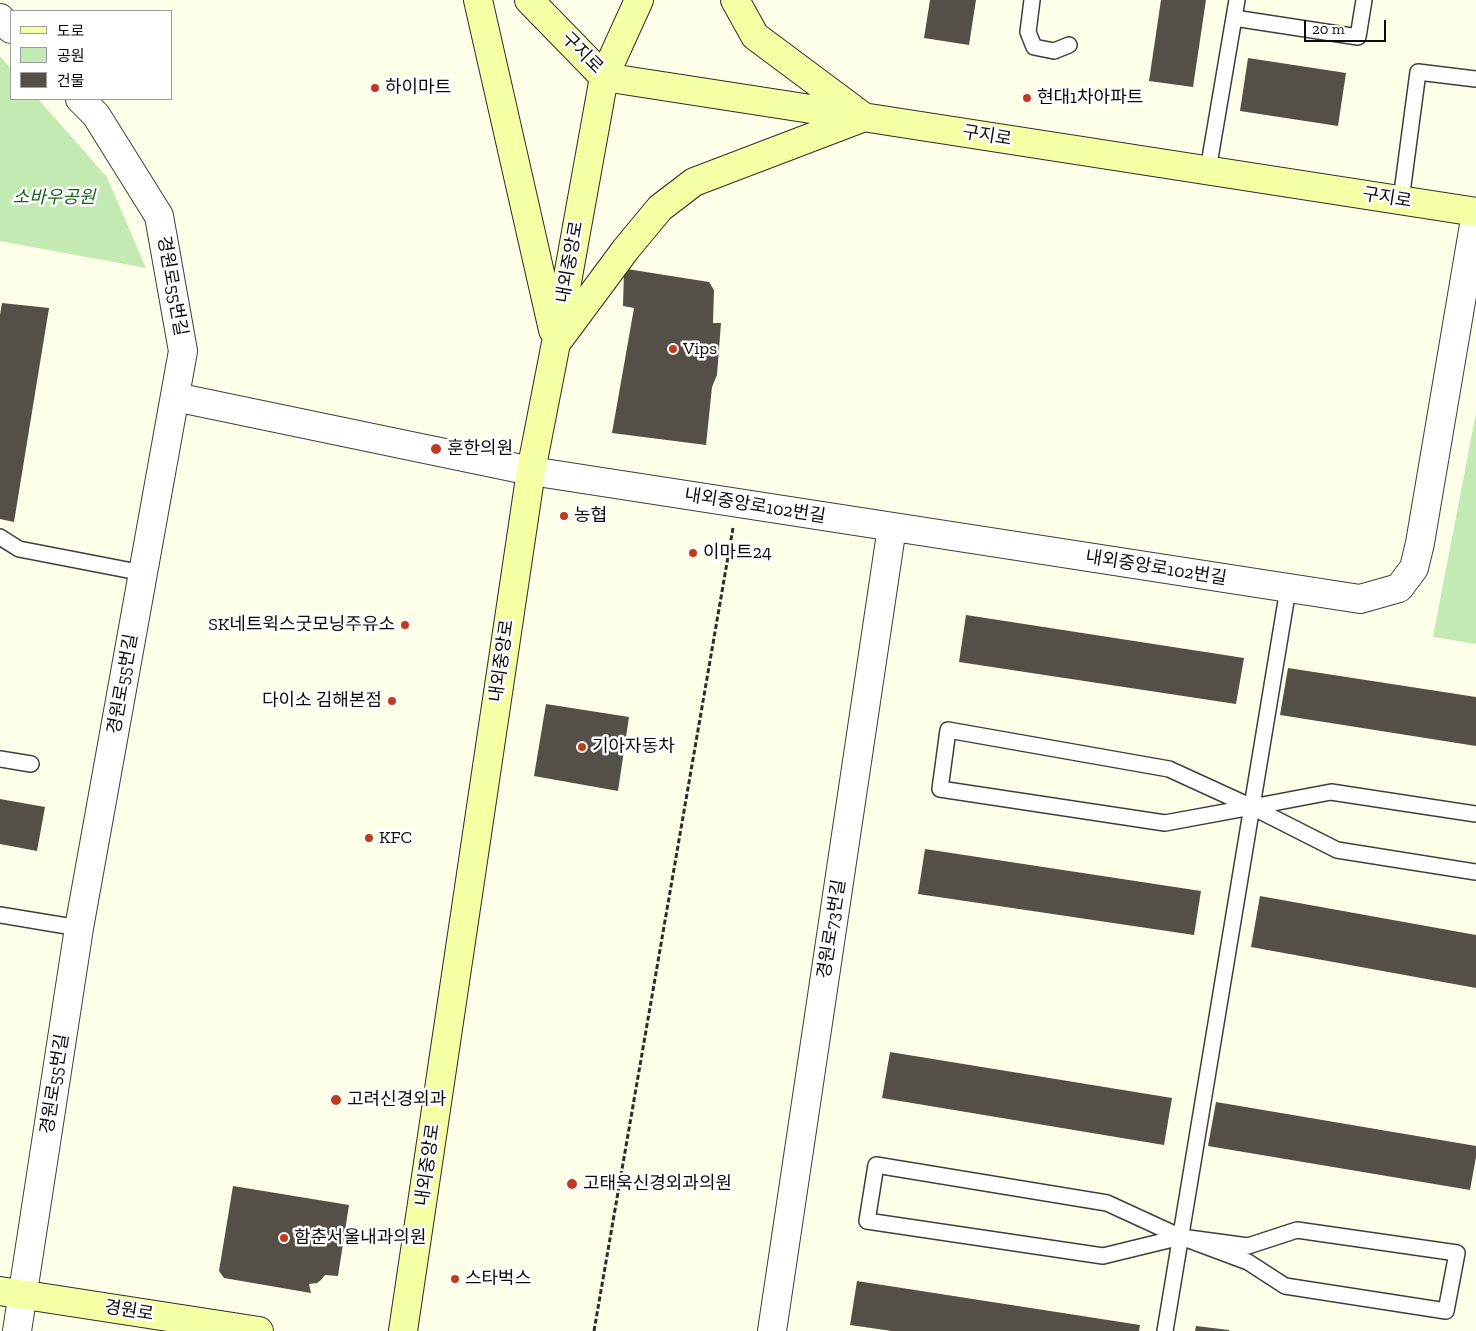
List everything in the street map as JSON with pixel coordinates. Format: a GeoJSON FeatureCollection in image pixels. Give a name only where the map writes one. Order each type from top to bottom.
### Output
{"type":"FeatureCollection","features":[{"type":"Feature","properties":{"kind":"street"},"geometry":{"type":"LineString","coordinates":[[478,0],[556,343]]}},
{"type":"Feature","properties":{"kind":"street","name":"구지로"},"geometry":{"type":"LineString","coordinates":[[529,0],[604,76],[1476,212]]}},
{"type":"Feature","properties":{"kind":"street","name":"내외중앙로"},"geometry":{"type":"LineString","coordinates":[[403,1331],[531,471],[604,76],[639,0]]}},
{"type":"Feature","properties":{"kind":"street"},"geometry":{"type":"LineString","coordinates":[[735,0],[755,36],[864,117]]}},
{"type":"Feature","properties":{"kind":"street"},"geometry":{"type":"LineString","coordinates":[[0,18],[10,28]]}},
{"type":"Feature","properties":{"kind":"street","name":"경원로55번길"},"geometry":{"type":"LineString","coordinates":[[17,1331],[12,1292],[183,351],[159,216],[96,115],[81,100]]}},
{"type":"Feature","properties":{"kind":"street"},"geometry":{"type":"LineString","coordinates":[[556,343],[626,249],[660,208],[694,182],[864,117]]}},
{"type":"Feature","properties":{"kind":"street","name":"내외중앙로102번길"},"geometry":{"type":"LineString","coordinates":[[175,397],[531,471],[1360,599],[1400,588],[1414,568],[1420,543],[1476,212]]}},
{"type":"Feature","properties":{"kind":"street","name":"경원로73번길"},"geometry":{"type":"LineString","coordinates":[[772,1331],[892,527]]}},
{"type":"Feature","properties":{"kind":"street","name":"경원로"},"geometry":{"type":"LineString","coordinates":[[12,1292],[259,1331]]}},
{"type":"Feature","properties":{"kind":"lane"},"geometry":{"type":"LineString","coordinates":[[1032,0],[1028,32],[1034,47],[1054,51],[1069,45]]}},
{"type":"Feature","properties":{"kind":"lane"},"geometry":{"type":"LineString","coordinates":[[1208,170],[1237,0]]}},
{"type":"Feature","properties":{"kind":"lane"},"geometry":{"type":"LineString","coordinates":[[1234,18],[1358,37],[1364,0]]}},
{"type":"Feature","properties":{"kind":"lane"},"geometry":{"type":"LineString","coordinates":[[1401,200],[1418,72],[1476,79]]}},
{"type":"Feature","properties":{"kind":"lane"},"geometry":{"type":"LineString","coordinates":[[0,537],[19,549],[143,573]]}},
{"type":"Feature","properties":{"kind":"lane"},"geometry":{"type":"LineString","coordinates":[[1165,1331],[1288,588]]}},
{"type":"Feature","properties":{"kind":"lane"},"geometry":{"type":"LineString","coordinates":[[1476,814],[1331,792],[1252,807],[1165,823],[940,790],[948,730],[1169,770],[1252,807],[1337,850],[1476,872]]}},
{"type":"Feature","properties":{"kind":"lane"},"geometry":{"type":"LineString","coordinates":[[0,759],[31,764]]}},
{"type":"Feature","properties":{"kind":"lane"},"geometry":{"type":"LineString","coordinates":[[0,915],[78,928]]}},
{"type":"Feature","properties":{"kind":"lane"},"geometry":{"type":"LineString","coordinates":[[1181,1237],[1107,1203],[876,1165],[867,1221],[1102,1256],[1181,1237],[1248,1246],[1297,1230],[1456,1253],[1446,1310],[1284,1286],[1248,1262],[1181,1237]]}},
{"type":"Feature","properties":{"kind":"path"},"geometry":{"type":"LineString","coordinates":[[594,1331],[737,503]]}},
{"type":"Feature","properties":{"kind":"green space","name":"소바우공원"},"geometry":{"type":"Polygon","coordinates":[[[0,56],[10,68],[10,100],[39,100],[107,177],[146,268],[0,241],[0,56]]]}},
{"type":"Feature","properties":{"kind":"green space"},"geometry":{"type":"Polygon","coordinates":[[[1476,413],[1476,644],[1433,637],[1476,413]]]}},
{"type":"Feature","properties":{"kind":"building"},"geometry":{"type":"Polygon","coordinates":[[[930,0],[976,0],[969,45],[924,38],[930,0]]]}},
{"type":"Feature","properties":{"kind":"building"},"geometry":{"type":"Polygon","coordinates":[[[1161,0],[1206,0],[1193,87],[1149,81],[1161,0]]]}},
{"type":"Feature","properties":{"kind":"building"},"geometry":{"type":"Polygon","coordinates":[[[1248,58],[1346,73],[1338,126],[1240,111],[1248,58]]]}},
{"type":"Feature","properties":{"kind":"building","name":"Vips"},"geometry":{"type":"Polygon","coordinates":[[[624,270],[709,282],[714,290],[713,323],[721,323],[717,375],[712,387],[706,445],[612,433],[634,308],[623,306],[624,270]]]}},
{"type":"Feature","properties":{"kind":"building"},"geometry":{"type":"Polygon","coordinates":[[[2,303],[49,308],[14,522],[0,519],[0,315],[2,303]]]}},
{"type":"Feature","properties":{"kind":"building"},"geometry":{"type":"Polygon","coordinates":[[[966,615],[1244,658],[1236,704],[959,662],[966,615]]]}},
{"type":"Feature","properties":{"kind":"building"},"geometry":{"type":"Polygon","coordinates":[[[1288,668],[1476,697],[1476,746],[1280,715],[1288,668]]]}},
{"type":"Feature","properties":{"kind":"building","name":"기아자동차"},"geometry":{"type":"Polygon","coordinates":[[[546,704],[629,717],[618,791],[534,776],[546,704]]]}},
{"type":"Feature","properties":{"kind":"building"},"geometry":{"type":"Polygon","coordinates":[[[0,799],[45,807],[37,851],[0,844],[0,799]]]}},
{"type":"Feature","properties":{"kind":"building"},"geometry":{"type":"Polygon","coordinates":[[[925,849],[1201,891],[1194,935],[918,894],[925,849]]]}},
{"type":"Feature","properties":{"kind":"building"},"geometry":{"type":"Polygon","coordinates":[[[1260,896],[1476,935],[1476,988],[1251,947],[1260,896]]]}},
{"type":"Feature","properties":{"kind":"building"},"geometry":{"type":"Polygon","coordinates":[[[890,1052],[1172,1098],[1164,1145],[882,1098],[890,1052]]]}},
{"type":"Feature","properties":{"kind":"building"},"geometry":{"type":"Polygon","coordinates":[[[1216,1102],[1476,1146],[1470,1190],[1208,1146],[1216,1102]]]}},
{"type":"Feature","properties":{"kind":"building","name":"함춘서울내과의원"},"geometry":{"type":"Polygon","coordinates":[[[233,1186],[349,1205],[338,1276],[325,1275],[317,1283],[309,1284],[311,1293],[224,1278],[219,1271],[233,1186]]]}},
{"type":"Feature","properties":{"kind":"building"},"geometry":{"type":"Polygon","coordinates":[[[857,1281],[1140,1325],[1139,1331],[892,1331],[850,1325],[857,1281]]]}},
{"type":"Feature","properties":{"kind":"building"},"geometry":{"type":"Polygon","coordinates":[[[1196,1326],[1229,1330],[1229,1331],[1195,1331],[1196,1326]]]}},
{"type":"Feature","properties":{"kind":"place","name":"하이마트"},"geometry":{"type":"Point","coordinates":[375,88]}},
{"type":"Feature","properties":{"kind":"place","name":"현대1차아파트"},"geometry":{"type":"Point","coordinates":[1027,98]}},
{"type":"Feature","properties":{"kind":"place","name":"Vips"},"geometry":{"type":"Point","coordinates":[673,349]}},
{"type":"Feature","properties":{"kind":"place","name":"훈한의원"},"geometry":{"type":"Point","coordinates":[436,449]}},
{"type":"Feature","properties":{"kind":"place","name":"농협"},"geometry":{"type":"Point","coordinates":[564,516]}},
{"type":"Feature","properties":{"kind":"place","name":"이마트24"},"geometry":{"type":"Point","coordinates":[693,553]}},
{"type":"Feature","properties":{"kind":"place","name":"SK네트윅스굿모닝주유소"},"geometry":{"type":"Point","coordinates":[405,625]}},
{"type":"Feature","properties":{"kind":"place","name":"다이소 김해본점"},"geometry":{"type":"Point","coordinates":[392,701]}},
{"type":"Feature","properties":{"kind":"place","name":"기아자동차"},"geometry":{"type":"Point","coordinates":[582,747]}},
{"type":"Feature","properties":{"kind":"place","name":"KFC"},"geometry":{"type":"Point","coordinates":[369,838]}},
{"type":"Feature","properties":{"kind":"place","name":"고려신경외과"},"geometry":{"type":"Point","coordinates":[336,1100]}},
{"type":"Feature","properties":{"kind":"place","name":"고태욱신경외과의원"},"geometry":{"type":"Point","coordinates":[572,1184]}},
{"type":"Feature","properties":{"kind":"place","name":"함춘서울내과의원"},"geometry":{"type":"Point","coordinates":[284,1238]}},
{"type":"Feature","properties":{"kind":"place","name":"스타벅스"},"geometry":{"type":"Point","coordinates":[455,1279]}}]}
